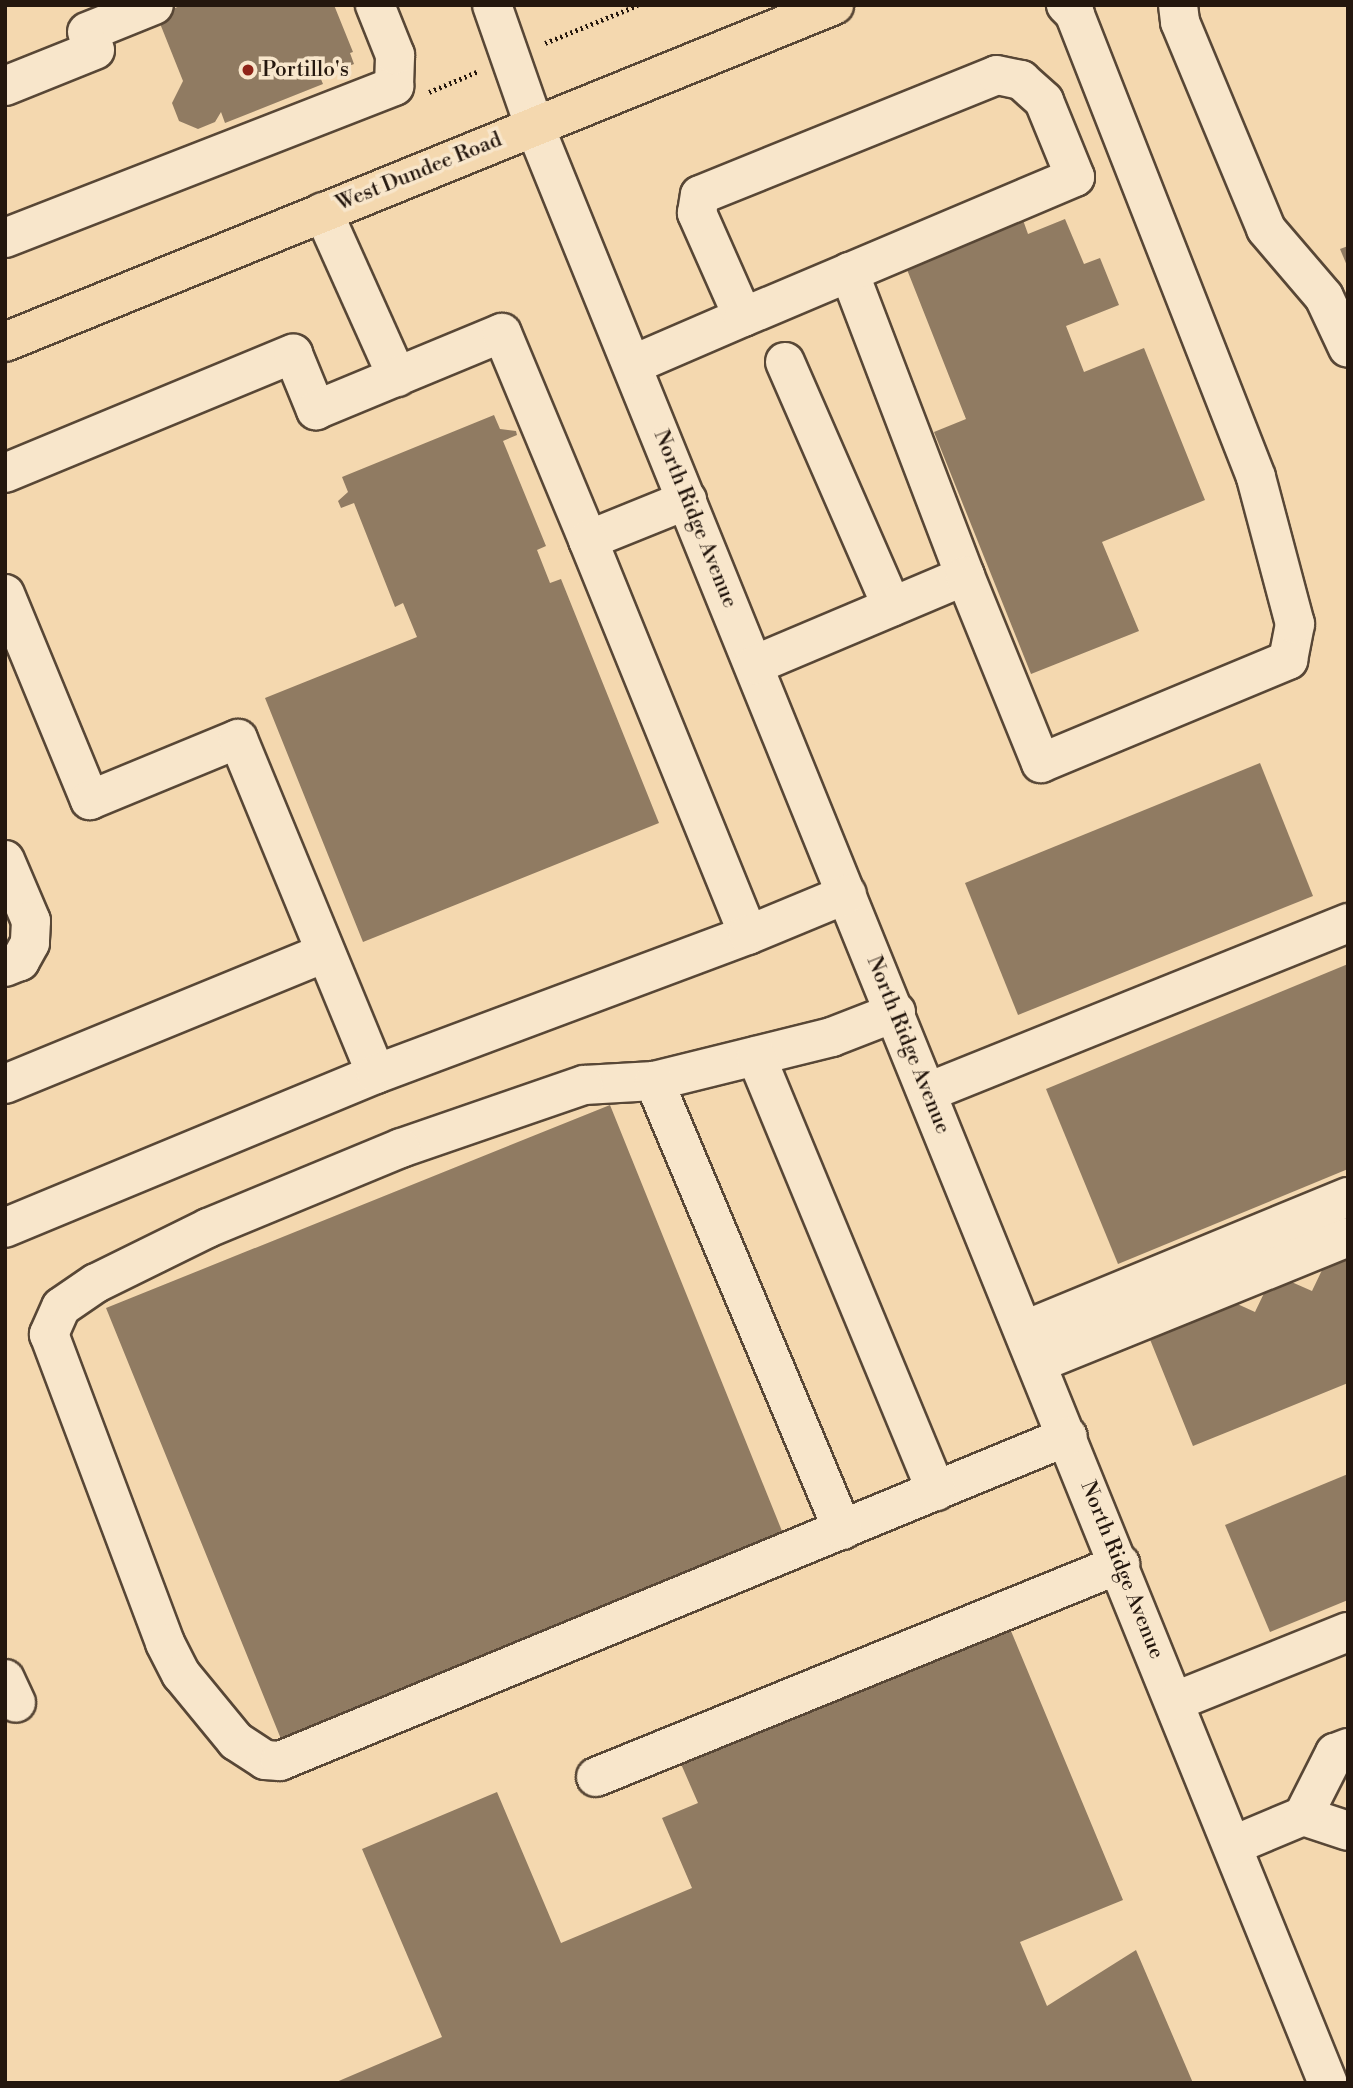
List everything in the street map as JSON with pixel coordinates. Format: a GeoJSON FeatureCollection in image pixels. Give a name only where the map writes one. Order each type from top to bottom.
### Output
{"type":"FeatureCollection","features":[{"type":"Feature","properties":{"kind":"main road","name":"West Dundee Road"},"geometry":{"type":"LineString","coordinates":[[5,342],[834,5]]}},
{"type":"Feature","properties":{"kind":"street"},"geometry":{"type":"LineString","coordinates":[[5,86],[154,5]]}},
{"type":"Feature","properties":{"kind":"street"},"geometry":{"type":"LineString","coordinates":[[5,238],[394,86],[395,55],[375,5]]}},
{"type":"Feature","properties":{"kind":"street","name":"North Ridge Avenue"},"geometry":{"type":"LineString","coordinates":[[492,5],[534,125],[1176,1701],[1328,2083]]}},
{"type":"Feature","properties":{"kind":"street"},"geometry":{"type":"LineString","coordinates":[[1178,5],[1180,22],[1266,229],[1324,297],[1348,348]]}},
{"type":"Feature","properties":{"kind":"street"},"geometry":{"type":"LineString","coordinates":[[849,272],[965,576],[1041,763],[1288,660],[1294,624],[1256,477],[1073,8]]}},
{"type":"Feature","properties":{"kind":"street"},"geometry":{"type":"LineString","coordinates":[[743,317],[697,213],[700,195],[997,75],[1021,79],[1044,101],[1075,177]]}},
{"type":"Feature","properties":{"kind":"street"},"geometry":{"type":"LineString","coordinates":[[632,365],[1130,155]]}},
{"type":"Feature","properties":{"kind":"street"},"geometry":{"type":"LineString","coordinates":[[323,212],[397,377]]}},
{"type":"Feature","properties":{"kind":"street"},"geometry":{"type":"LineString","coordinates":[[5,473],[293,354],[316,410],[502,333],[748,935]]}},
{"type":"Feature","properties":{"kind":"street"},"geometry":{"type":"LineString","coordinates":[[785,362],[892,607]]}},
{"type":"Feature","properties":{"kind":"street"},"geometry":{"type":"LineString","coordinates":[[588,540],[687,499]]}},
{"type":"Feature","properties":{"kind":"street"},"geometry":{"type":"LineString","coordinates":[[754,665],[965,576]]}},
{"type":"Feature","properties":{"kind":"street"},"geometry":{"type":"LineString","coordinates":[[5,594],[90,800],[237,739],[376,1074]]}},
{"type":"Feature","properties":{"kind":"street"},"geometry":{"type":"LineString","coordinates":[[5,860],[31,921],[30,943],[20,961],[5,967]]}},
{"type":"Feature","properties":{"kind":"street"},"geometry":{"type":"LineString","coordinates":[[5,1227],[376,1074],[748,935],[847,894]]}},
{"type":"Feature","properties":{"kind":"street"},"geometry":{"type":"LineString","coordinates":[[928,1092],[1348,923]]}},
{"type":"Feature","properties":{"kind":"street"},"geometry":{"type":"LineString","coordinates":[[5,1084],[324,953]]}},
{"type":"Feature","properties":{"kind":"street"},"geometry":{"type":"LineString","coordinates":[[895,1012],[832,1037],[654,1081],[584,1085],[401,1149],[208,1228],[96,1283],[61,1307],[49,1334],[164,1643],[181,1674],[236,1741],[265,1759],[280,1761],[1068,1436]]}},
{"type":"Feature","properties":{"kind":"street"},"geometry":{"type":"LineString","coordinates":[[756,1056],[936,1491]]}},
{"type":"Feature","properties":{"kind":"street"},"geometry":{"type":"LineString","coordinates":[[654,1081],[843,1530]]}},
{"type":"Feature","properties":{"kind":"street"},"geometry":{"type":"LineString","coordinates":[[1031,1346],[1348,1197]]}},
{"type":"Feature","properties":{"kind":"street"},"geometry":{"type":"LineString","coordinates":[[1031,1346],[1348,1237]]}},
{"type":"Feature","properties":{"kind":"street"},"geometry":{"type":"LineString","coordinates":[[596,1777],[1120,1564]]}},
{"type":"Feature","properties":{"kind":"street"},"geometry":{"type":"LineString","coordinates":[[1176,1701],[1348,1632]]}},
{"type":"Feature","properties":{"kind":"street"},"geometry":{"type":"LineString","coordinates":[[1234,1845],[1303,1816],[1335,1753],[1348,1748]]}},
{"type":"Feature","properties":{"kind":"street"},"geometry":{"type":"LineString","coordinates":[[1303,1816],[1348,1832]]}},
{"type":"Feature","properties":{"kind":"path"},"geometry":{"type":"LineString","coordinates":[[570,33],[638,5]]}},
{"type":"Feature","properties":{"kind":"building","name":"Portillo's"},"geometry":{"type":"Polygon","coordinates":[[[182,5],[334,5],[353,52],[350,53],[354,64],[328,74],[324,63],[316,67],[323,84],[225,123],[221,112],[215,122],[198,129],[179,121],[172,103],[183,81],[157,16],[182,5]]]}},
{"type":"Feature","properties":{"kind":"building"},"geometry":{"type":"Polygon","coordinates":[[[1065,219],[1084,264],[1100,258],[1119,305],[1066,326],[1084,372],[1144,348],[1205,500],[1102,542],[1139,631],[1031,674],[934,432],[966,419],[906,267],[1023,220],[1028,234],[1065,219]]]}},
{"type":"Feature","properties":{"kind":"building"},"geometry":{"type":"Polygon","coordinates":[[[1348,246],[1348,268],[1340,249],[1348,246]]]}},
{"type":"Feature","properties":{"kind":"building"},"geometry":{"type":"Polygon","coordinates":[[[494,415],[500,429],[516,431],[517,435],[503,441],[546,546],[537,550],[550,583],[561,579],[659,823],[363,942],[265,698],[417,637],[403,603],[395,607],[354,503],[341,508],[338,501],[348,492],[342,477],[494,415]]]}},
{"type":"Feature","properties":{"kind":"building"},"geometry":{"type":"Polygon","coordinates":[[[1260,763],[1313,896],[1018,1015],[965,883],[1260,763]]]}},
{"type":"Feature","properties":{"kind":"building"},"geometry":{"type":"Polygon","coordinates":[[[1348,964],[1348,1169],[1118,1264],[1046,1089],[1348,964]]]}},
{"type":"Feature","properties":{"kind":"building"},"geometry":{"type":"Polygon","coordinates":[[[610,1105],[784,1536],[288,1744],[286,1737],[281,1739],[106,1308],[610,1105]]]}},
{"type":"Feature","properties":{"kind":"building"},"geometry":{"type":"Polygon","coordinates":[[[1348,1257],[1348,1383],[1193,1446],[1149,1337],[1233,1302],[1255,1312],[1266,1289],[1287,1280],[1312,1291],[1323,1268],[1348,1257]]]}},
{"type":"Feature","properties":{"kind":"building"},"geometry":{"type":"Polygon","coordinates":[[[1348,1474],[1348,1600],[1270,1632],[1225,1525],[1348,1474]]]}},
{"type":"Feature","properties":{"kind":"building"},"geometry":{"type":"Polygon","coordinates":[[[1011,1631],[1123,1900],[1020,1942],[1047,2006],[1136,1950],[1193,2083],[334,2083],[442,2037],[362,1849],[497,1792],[561,1943],[692,1888],[662,1818],[698,1803],[681,1764],[1011,1631]]]}},
{"type":"Feature","properties":{"kind":"place","name":"Portillo's"},"geometry":{"type":"Point","coordinates":[248,70]}}]}
